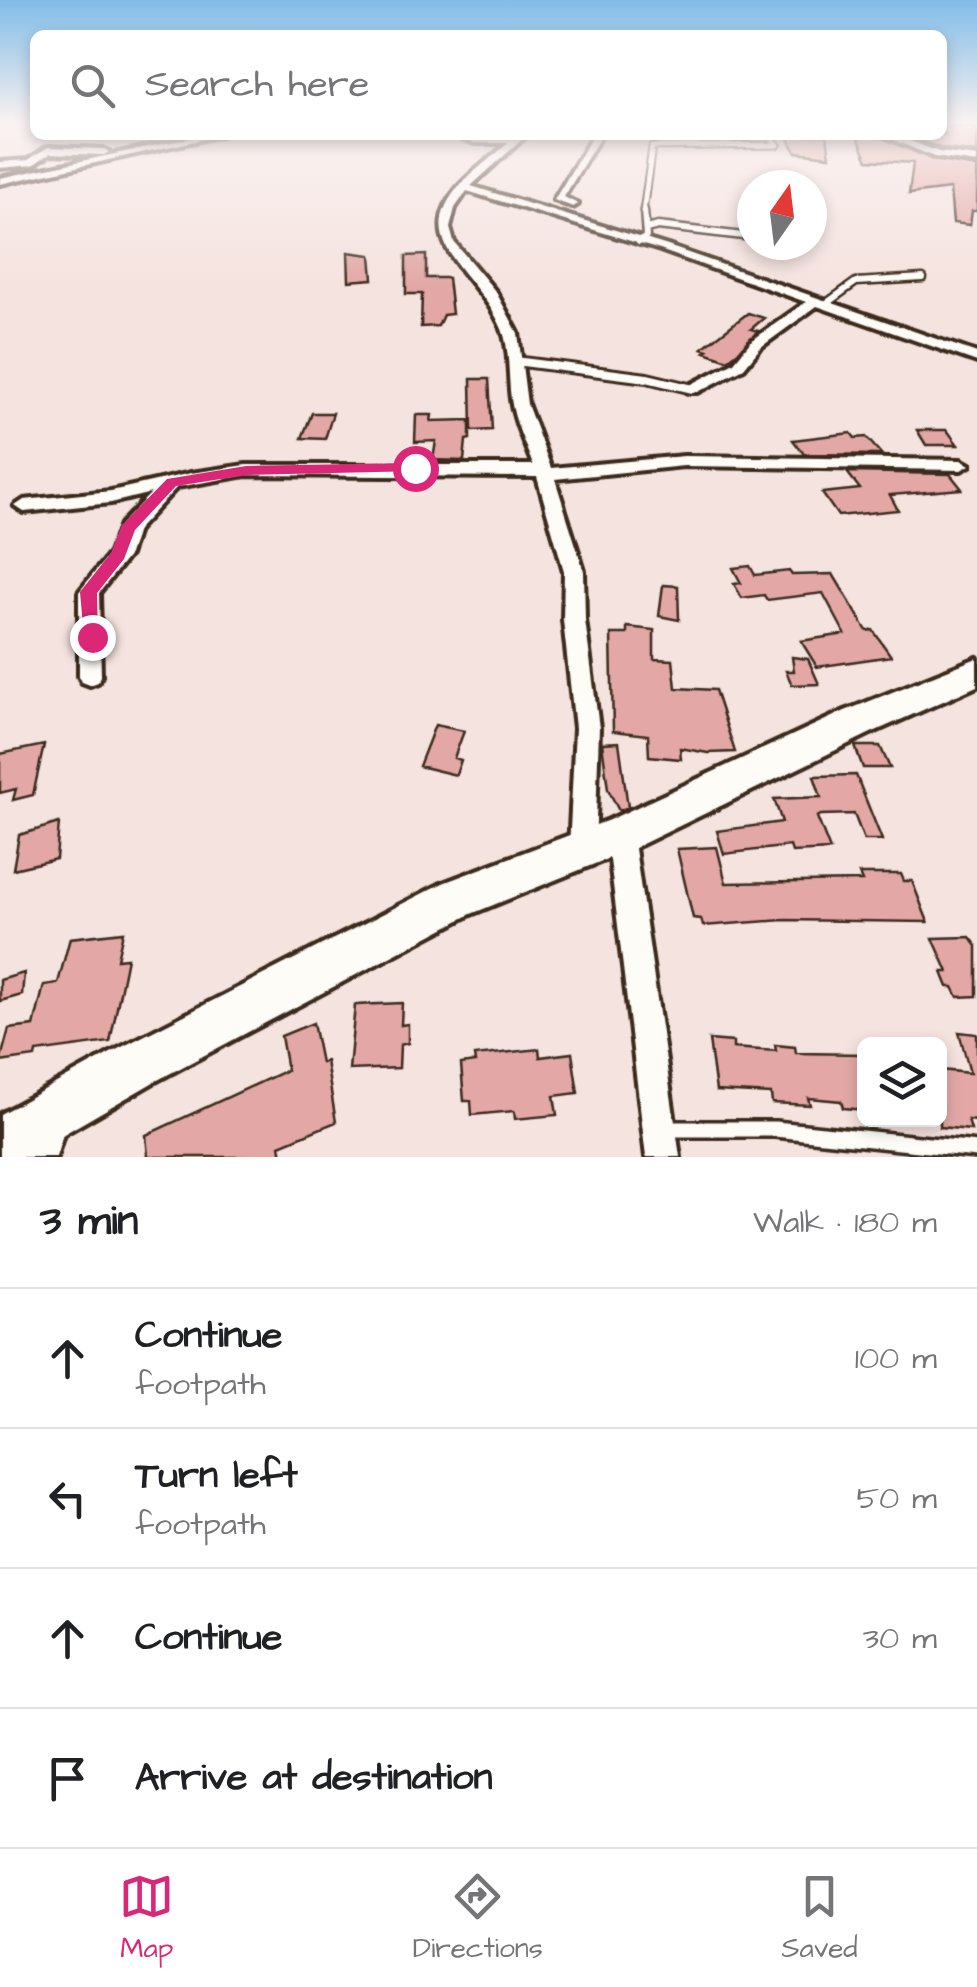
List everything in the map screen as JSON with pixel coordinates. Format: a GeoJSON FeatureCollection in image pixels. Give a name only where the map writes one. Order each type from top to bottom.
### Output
{"type":"FeatureCollection","features":[{"type":"Feature","properties":{"kind":"street"},"geometry":{"type":"LineString","coordinates":[[476,177],[446,216],[445,236],[505,319],[515,361],[519,404],[545,474],[576,586],[574,620],[601,842],[662,1143]]}},
{"type":"Feature","properties":{"kind":"street"},"geometry":{"type":"LineString","coordinates":[[571,177],[558,198],[574,204]]}},
{"type":"Feature","properties":{"kind":"street"},"geometry":{"type":"LineString","coordinates":[[464,188],[642,236],[977,358]]}},
{"type":"Feature","properties":{"kind":"street"},"geometry":{"type":"LineString","coordinates":[[693,388],[738,365],[756,344],[820,304]]}},
{"type":"Feature","properties":{"kind":"street"},"geometry":{"type":"LineString","coordinates":[[24,506],[111,498],[172,482],[274,469],[496,467],[545,474],[647,467],[684,460],[960,465]]}},
{"type":"Feature","properties":{"kind":"street"},"geometry":{"type":"LineString","coordinates":[[90,676],[89,592],[118,555],[128,528],[172,482]]}},
{"type":"Feature","properties":{"kind":"street"},"geometry":{"type":"LineString","coordinates":[[0,1142],[53,1110],[458,898],[601,842],[977,671]]}},
{"type":"Feature","properties":{"kind":"street"},"geometry":{"type":"LineString","coordinates":[[39,1157],[53,1110]]}},
{"type":"Feature","properties":{"kind":"lane"},"geometry":{"type":"LineString","coordinates":[[642,236],[648,177]]}},
{"type":"Feature","properties":{"kind":"lane"},"geometry":{"type":"LineString","coordinates":[[642,236],[658,226],[737,235]]}},
{"type":"Feature","properties":{"kind":"lane"},"geometry":{"type":"LineString","coordinates":[[820,304],[839,287],[850,283],[923,278]]}},
{"type":"Feature","properties":{"kind":"lane"},"geometry":{"type":"LineString","coordinates":[[515,361],[693,388]]}},
{"type":"Feature","properties":{"kind":"lane"},"geometry":{"type":"LineString","coordinates":[[662,1143],[775,1129],[977,1150]]}},
{"type":"Feature","properties":{"kind":"building"},"geometry":{"type":"Polygon","coordinates":[[[911,177],[977,177],[977,211],[972,211],[970,225],[953,223],[950,189],[909,194],[911,177]]]}},
{"type":"Feature","properties":{"kind":"building"},"geometry":{"type":"Polygon","coordinates":[[[348,252],[371,255],[373,279],[349,281],[348,252]]]}},
{"type":"Feature","properties":{"kind":"building"},"geometry":{"type":"Polygon","coordinates":[[[426,255],[426,278],[448,278],[452,314],[443,315],[438,326],[421,327],[422,294],[406,294],[406,256],[426,255]]]}},
{"type":"Feature","properties":{"kind":"building"},"geometry":{"type":"Polygon","coordinates":[[[748,313],[764,318],[751,329],[758,331],[737,353],[728,360],[705,352],[708,350],[702,348],[748,313]]]}},
{"type":"Feature","properties":{"kind":"building"},"geometry":{"type":"Polygon","coordinates":[[[471,379],[489,379],[492,430],[472,431],[471,379]]]}},
{"type":"Feature","properties":{"kind":"building"},"geometry":{"type":"Polygon","coordinates":[[[312,413],[333,413],[325,439],[302,438],[312,413]]]}},
{"type":"Feature","properties":{"kind":"building"},"geometry":{"type":"Polygon","coordinates":[[[416,415],[432,415],[431,421],[470,420],[464,461],[433,460],[436,441],[415,442],[416,415]]]}},
{"type":"Feature","properties":{"kind":"building"},"geometry":{"type":"Polygon","coordinates":[[[917,430],[947,430],[958,445],[926,445],[917,430]]]}},
{"type":"Feature","properties":{"kind":"building"},"geometry":{"type":"Polygon","coordinates":[[[851,433],[855,438],[866,437],[882,455],[804,454],[793,440],[851,433]]]}},
{"type":"Feature","properties":{"kind":"building"},"geometry":{"type":"Polygon","coordinates":[[[847,472],[950,474],[962,489],[890,495],[898,510],[838,516],[822,493],[860,489],[847,472]]]}},
{"type":"Feature","properties":{"kind":"building"},"geometry":{"type":"Polygon","coordinates":[[[750,566],[755,575],[789,571],[792,575],[833,574],[867,631],[873,630],[891,656],[817,667],[801,641],[845,634],[823,593],[767,600],[764,595],[742,598],[734,584],[741,583],[733,568],[750,566]]]}},
{"type":"Feature","properties":{"kind":"building"},"geometry":{"type":"Polygon","coordinates":[[[663,585],[678,586],[679,620],[659,616],[663,585]]]}},
{"type":"Feature","properties":{"kind":"building"},"geometry":{"type":"Polygon","coordinates":[[[627,627],[654,630],[654,659],[673,660],[676,688],[715,690],[735,752],[680,748],[681,759],[649,756],[648,735],[613,731],[611,634],[627,634],[627,627]]]}},
{"type":"Feature","properties":{"kind":"building"},"geometry":{"type":"Polygon","coordinates":[[[792,657],[808,659],[819,684],[792,685],[786,671],[794,671],[792,657]]]}},
{"type":"Feature","properties":{"kind":"building"},"geometry":{"type":"Polygon","coordinates":[[[435,725],[464,731],[454,758],[461,760],[456,775],[419,766],[435,725]]]}},
{"type":"Feature","properties":{"kind":"building"},"geometry":{"type":"Polygon","coordinates":[[[619,742],[628,807],[619,811],[608,789],[602,743],[619,742]]]}},
{"type":"Feature","properties":{"kind":"building"},"geometry":{"type":"Polygon","coordinates":[[[44,745],[33,795],[13,800],[16,789],[0,793],[0,754],[44,745]]]}},
{"type":"Feature","properties":{"kind":"building"},"geometry":{"type":"Polygon","coordinates":[[[855,746],[880,746],[890,768],[863,768],[855,746]]]}},
{"type":"Feature","properties":{"kind":"building"},"geometry":{"type":"Polygon","coordinates":[[[856,775],[882,840],[864,840],[854,814],[821,815],[817,817],[830,850],[792,852],[790,846],[724,854],[717,831],[782,822],[774,799],[821,797],[814,776],[856,775]]]}},
{"type":"Feature","properties":{"kind":"building"},"geometry":{"type":"Polygon","coordinates":[[[59,823],[56,859],[13,869],[19,835],[59,823]]]}},
{"type":"Feature","properties":{"kind":"building"},"geometry":{"type":"Polygon","coordinates":[[[717,847],[726,883],[862,881],[859,874],[901,874],[904,881],[912,881],[928,922],[783,920],[703,926],[701,919],[693,918],[677,849],[717,847]]]}},
{"type":"Feature","properties":{"kind":"building"},"geometry":{"type":"Polygon","coordinates":[[[123,932],[117,959],[127,958],[110,1042],[36,1052],[35,1057],[0,1062],[9,1029],[34,1026],[44,985],[58,983],[70,938],[123,932]]]}},
{"type":"Feature","properties":{"kind":"building"},"geometry":{"type":"Polygon","coordinates":[[[970,937],[977,946],[977,996],[958,997],[953,987],[948,987],[942,972],[948,972],[933,938],[970,937]]]}},
{"type":"Feature","properties":{"kind":"building"},"geometry":{"type":"Polygon","coordinates":[[[24,973],[22,995],[0,1001],[0,980],[24,973]]]}},
{"type":"Feature","properties":{"kind":"building"},"geometry":{"type":"Polygon","coordinates":[[[402,1003],[401,1025],[408,1024],[408,1043],[400,1045],[399,1068],[349,1070],[355,1005],[402,1003]]]}},
{"type":"Feature","properties":{"kind":"building"},"geometry":{"type":"Polygon","coordinates":[[[313,1023],[321,1063],[326,1061],[336,1122],[280,1145],[282,1157],[148,1157],[146,1135],[287,1070],[281,1036],[313,1023]]]}},
{"type":"Feature","properties":{"kind":"building"},"geometry":{"type":"Polygon","coordinates":[[[959,1032],[977,1034],[977,1121],[968,1120],[971,1130],[940,1127],[947,1127],[947,1071],[970,1073],[959,1032]]]}},
{"type":"Feature","properties":{"kind":"building"},"geometry":{"type":"Polygon","coordinates":[[[709,1040],[733,1042],[733,1048],[776,1051],[775,1045],[795,1047],[796,1053],[857,1054],[857,1109],[843,1108],[841,1101],[808,1098],[810,1105],[772,1103],[771,1094],[716,1091],[709,1040]]]}},
{"type":"Feature","properties":{"kind":"building"},"geometry":{"type":"Polygon","coordinates":[[[539,1049],[540,1057],[572,1053],[578,1093],[554,1096],[557,1115],[515,1119],[514,1111],[472,1115],[471,1101],[464,1101],[461,1064],[475,1062],[474,1056],[539,1049]]]}},
{"type":"Feature","properties":{"kind":"route"},"geometry":{"type":"LineString","coordinates":[[92,637],[89,592],[118,555],[128,528],[172,482],[246,470],[415,468]]}}]}
